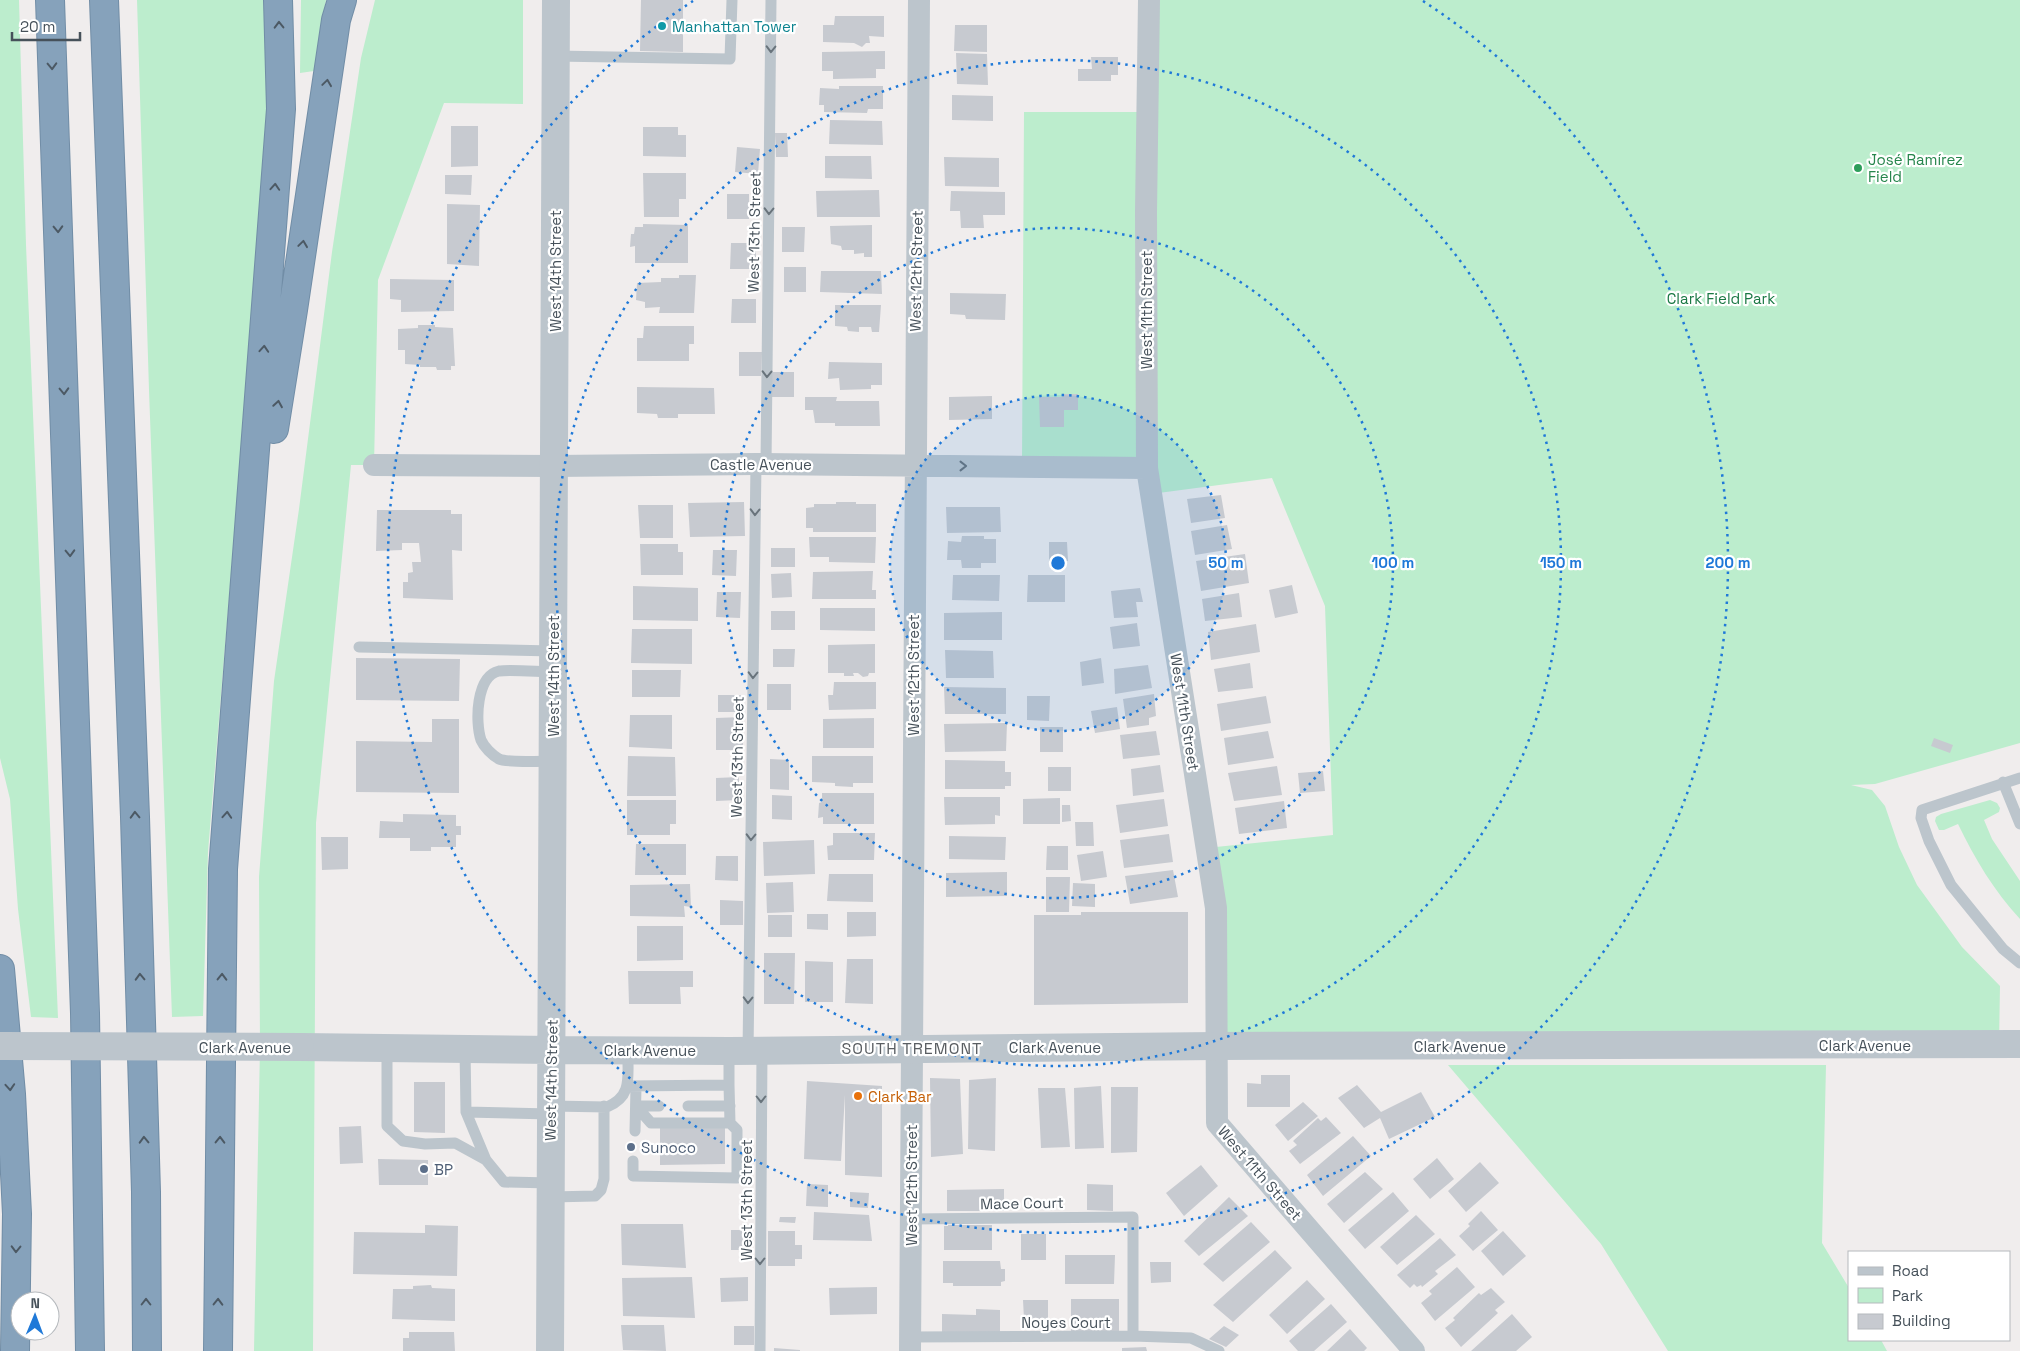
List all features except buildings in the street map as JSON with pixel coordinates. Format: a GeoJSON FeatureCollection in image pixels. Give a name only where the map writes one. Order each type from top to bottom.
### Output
{"type":"FeatureCollection","features":[{"type":"Feature","properties":{"kind":"highway"},"geometry":{"type":"LineString","coordinates":[[50,0],[85,1012],[90,1351]]}},
{"type":"Feature","properties":{"kind":"highway"},"geometry":{"type":"LineString","coordinates":[[104,0],[135,817],[146,1192],[147,1351]]}},
{"type":"Feature","properties":{"kind":"highway"},"geometry":{"type":"LineString","coordinates":[[218,1351],[223,869],[281,109],[278,0]]}},
{"type":"Feature","properties":{"kind":"highway"},"geometry":{"type":"LineString","coordinates":[[241,625],[293,310],[336,20],[342,0]]}},
{"type":"Feature","properties":{"kind":"highway"},"geometry":{"type":"LineString","coordinates":[[0,969],[11,1094],[17,1214],[15,1351]]}},
{"type":"Feature","properties":{"kind":"street","name":"West 14th Street"},"geometry":{"type":"LineString","coordinates":[[550,1351],[556,0]]}},
{"type":"Feature","properties":{"kind":"street","name":"West 12th Street"},"geometry":{"type":"LineString","coordinates":[[910,1344],[914,465],[919,0]]}},
{"type":"Feature","properties":{"kind":"street","name":"West 11th Street"},"geometry":{"type":"LineString","coordinates":[[1149,0],[1146,212],[1147,468],[1216,908],[1217,1123],[1414,1351]]}},
{"type":"Feature","properties":{"kind":"street","name":"Castle Avenue"},"geometry":{"type":"LineString","coordinates":[[374,465],[761,464],[1147,468]]}},
{"type":"Feature","properties":{"kind":"street","name":"Clark Avenue"},"geometry":{"type":"LineString","coordinates":[[0,1046],[746,1050],[1217,1046],[2020,1044]]}},
{"type":"Feature","properties":{"kind":"lane"},"geometry":{"type":"LineString","coordinates":[[555,56],[730,59],[732,0]]}},
{"type":"Feature","properties":{"kind":"lane","name":"West 13th Street"},"geometry":{"type":"LineString","coordinates":[[760,1351],[746,1050],[771,0]]}},
{"type":"Feature","properties":{"kind":"lane"},"geometry":{"type":"LineString","coordinates":[[358,647],[553,662]]}},
{"type":"Feature","properties":{"kind":"lane"},"geometry":{"type":"LineString","coordinates":[[553,662],[498,671],[485,682],[479,695],[478,725],[481,740],[489,751],[500,760],[553,761]]}},
{"type":"Feature","properties":{"kind":"lane"},"geometry":{"type":"LineString","coordinates":[[2020,778],[1922,810],[1921,818],[1929,841],[1951,885],[2003,949],[2020,963]]}},
{"type":"Feature","properties":{"kind":"lane"},"geometry":{"type":"LineString","coordinates":[[2003,782],[2020,824]]}},
{"type":"Feature","properties":{"kind":"lane"},"geometry":{"type":"LineString","coordinates":[[387,1048],[388,1126],[403,1140],[425,1144],[455,1143],[486,1160]]}},
{"type":"Feature","properties":{"kind":"lane"},"geometry":{"type":"LineString","coordinates":[[465,1049],[466,1112],[486,1160],[504,1182],[595,1196],[601,1190],[604,1179],[604,1106]]}},
{"type":"Feature","properties":{"kind":"lane"},"geometry":{"type":"LineString","coordinates":[[628,1050],[636,1106],[635,1131]]}},
{"type":"Feature","properties":{"kind":"lane"},"geometry":{"type":"LineString","coordinates":[[634,1161],[633,1176],[737,1178],[737,1130],[730,1123],[729,1085],[746,1050]]}},
{"type":"Feature","properties":{"kind":"lane"},"geometry":{"type":"LineString","coordinates":[[632,1086],[729,1085]]}},
{"type":"Feature","properties":{"kind":"lane"},"geometry":{"type":"LineString","coordinates":[[466,1112],[551,1110],[604,1106],[614,1104],[632,1086]]}},
{"type":"Feature","properties":{"kind":"lane"},"geometry":{"type":"LineString","coordinates":[[636,1106],[658,1106]]}},
{"type":"Feature","properties":{"kind":"lane"},"geometry":{"type":"LineString","coordinates":[[636,1106],[651,1123],[730,1123]]}},
{"type":"Feature","properties":{"kind":"lane"},"geometry":{"type":"LineString","coordinates":[[688,1106],[730,1106]]}},
{"type":"Feature","properties":{"kind":"lane","name":"Mace Court"},"geometry":{"type":"LineString","coordinates":[[911,1219],[1133,1217],[1133,1336]]}},
{"type":"Feature","properties":{"kind":"lane","name":"Noyes Court"},"geometry":{"type":"LineString","coordinates":[[910,1344],[1133,1336],[1192,1338],[1219,1351]]}},
{"type":"Feature","properties":{"kind":"green space"},"geometry":{"type":"Polygon","coordinates":[[[0,0],[19,0],[26,245],[58,1018],[31,1017],[18,909],[10,799],[0,758],[0,0]]]}},
{"type":"Feature","properties":{"kind":"green space"},"geometry":{"type":"Polygon","coordinates":[[[137,0],[268,0],[270,33],[262,200],[208,852],[203,1016],[172,1017],[137,0]]]}},
{"type":"Feature","properties":{"kind":"green space"},"geometry":{"type":"Polygon","coordinates":[[[301,0],[326,0],[314,71],[300,73],[301,0]]]}},
{"type":"Feature","properties":{"kind":"green space"},"geometry":{"type":"Polygon","coordinates":[[[375,0],[523,0],[523,104],[444,103],[378,280],[374,465],[351,465],[316,823],[313,1351],[254,1351],[260,1047],[259,877],[274,681],[299,509],[332,252],[361,58],[375,0]]]}},
{"type":"Feature","properties":{"kind":"green space","name":"Clark Field Park"},"geometry":{"type":"Polygon","coordinates":[[[1149,0],[2020,0],[2020,743],[1875,784],[1851,785],[1872,790],[1885,806],[1899,847],[1917,885],[1962,947],[2000,986],[1999,1044],[1217,1046],[1206,848],[1333,835],[1325,606],[1272,478],[1151,494],[1146,468],[1022,466],[1024,112],[1147,112],[1149,0]]]}},
{"type":"Feature","properties":{"kind":"green space"},"geometry":{"type":"Polygon","coordinates":[[[1990,800],[1997,803],[2000,808],[1999,812],[1984,820],[1992,839],[2020,881],[2020,919],[1986,874],[1958,824],[1944,830],[1939,830],[1935,821],[1936,817],[1941,814],[1990,800]]]}},
{"type":"Feature","properties":{"kind":"green space"},"geometry":{"type":"Polygon","coordinates":[[[1448,1065],[1826,1065],[1822,1243],[1848,1286],[1848,1341],[1882,1341],[1887,1351],[1668,1351],[1601,1244],[1448,1065]]]}},
{"type":"Feature","properties":{"kind":"place","name":"Manhattan Tower"},"geometry":{"type":"Point","coordinates":[662,26]}},
{"type":"Feature","properties":{"kind":"place","name":"José Ramírez Field"},"geometry":{"type":"Point","coordinates":[1858,168]}},
{"type":"Feature","properties":{"kind":"place","name":"Clark Bar"},"geometry":{"type":"Point","coordinates":[858,1096]}},
{"type":"Feature","properties":{"kind":"place","name":"Sunoco"},"geometry":{"type":"Point","coordinates":[631,1147]}},
{"type":"Feature","properties":{"kind":"place","name":"BP"},"geometry":{"type":"Point","coordinates":[424,1169]}},
{"type":"Feature","properties":{"kind":"district","name":"SOUTH TREMONT"},"geometry":{"type":"Point","coordinates":[912,1048]}}]}
